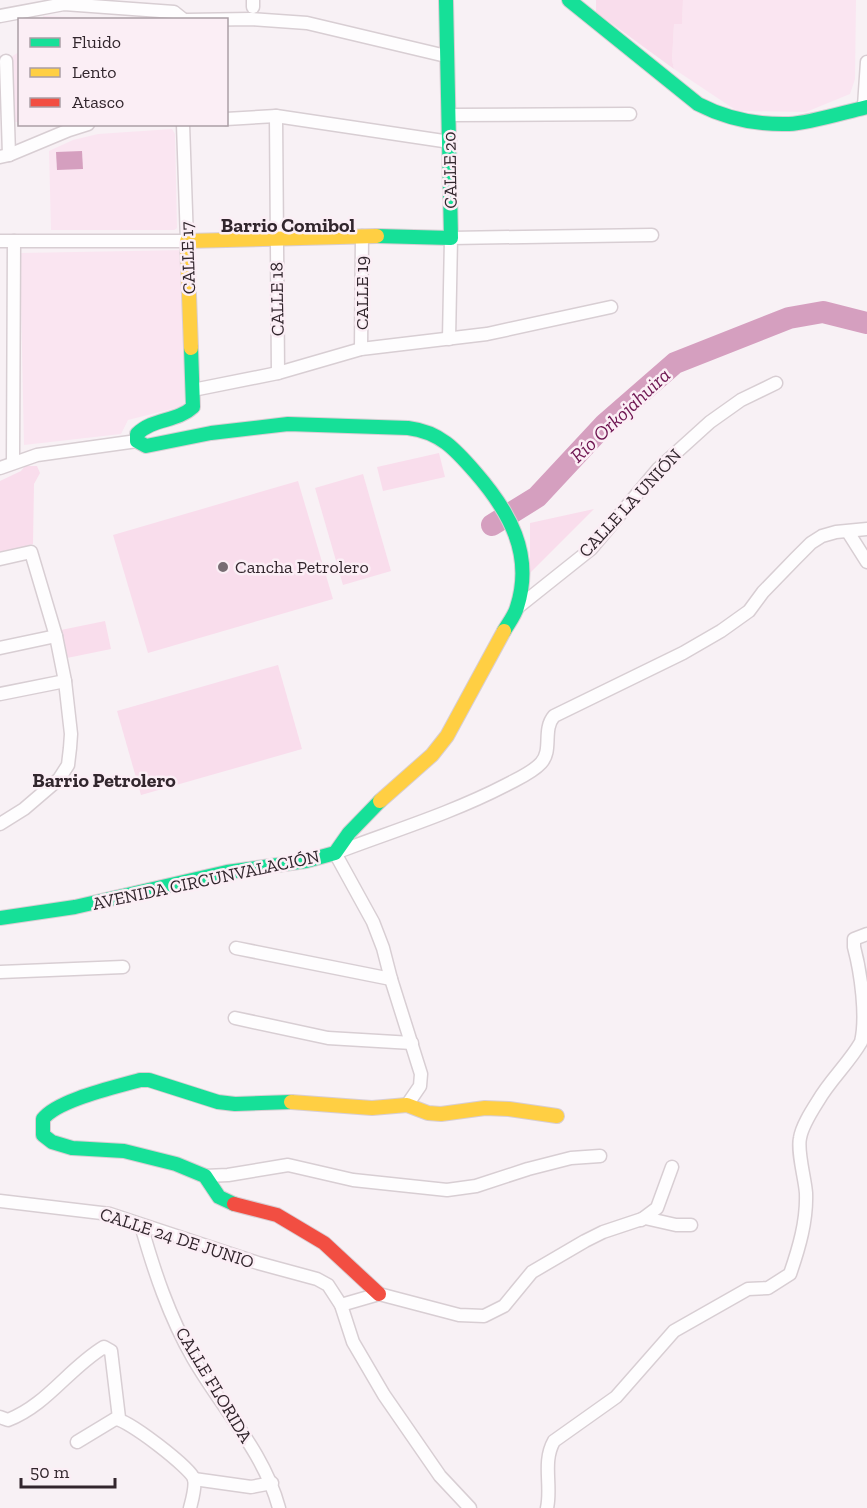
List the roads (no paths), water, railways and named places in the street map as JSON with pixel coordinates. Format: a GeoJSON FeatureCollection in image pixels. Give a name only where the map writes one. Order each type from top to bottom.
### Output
{"type":"FeatureCollection","features":[{"type":"Feature","properties":{"kind":"main road","name":"CALLE 20"},"geometry":{"type":"LineString","coordinates":[[446,0],[451,238]]}},
{"type":"Feature","properties":{"kind":"main road"},"geometry":{"type":"LineString","coordinates":[[569,0],[698,104],[719,115],[739,121],[790,124],[866,106]]}},
{"type":"Feature","properties":{"kind":"main road"},"geometry":{"type":"LineString","coordinates":[[187,241],[362,236],[451,238]]}},
{"type":"Feature","properties":{"kind":"main road","name":"CALLE 17"},"geometry":{"type":"LineString","coordinates":[[187,241],[193,390]]}},
{"type":"Feature","properties":{"kind":"main road"},"geometry":{"type":"LineString","coordinates":[[137,441],[137,434],[146,425],[175,420],[190,411],[193,407],[193,390]]}},
{"type":"Feature","properties":{"kind":"main road","name":"AVENIDA CIRCUNVALACIÓN"},"geometry":{"type":"LineString","coordinates":[[0,918],[75,907],[227,872],[306,861],[335,853],[368,812],[432,755],[447,736],[517,608],[522,585],[522,557],[516,533],[500,503],[467,463],[433,433],[401,428],[278,424],[171,440],[146,446],[137,441]]}},
{"type":"Feature","properties":{"kind":"main road"},"geometry":{"type":"LineString","coordinates":[[379,1294],[324,1243],[277,1215],[228,1202],[219,1197],[205,1176],[182,1165],[123,1151],[72,1150],[57,1145],[43,1135],[41,1126],[44,1116],[57,1107],[140,1080],[149,1080],[218,1102],[235,1104],[278,1101],[372,1108],[407,1105],[428,1113],[441,1114],[485,1108],[556,1116]]}},
{"type":"Feature","properties":{"kind":"street"},"geometry":{"type":"LineString","coordinates":[[0,16],[65,2],[174,12],[182,18]]}},
{"type":"Feature","properties":{"kind":"street"},"geometry":{"type":"LineString","coordinates":[[228,19],[307,23],[446,56]]}},
{"type":"Feature","properties":{"kind":"street"},"geometry":{"type":"LineString","coordinates":[[6,61],[4,156],[82,126]]}},
{"type":"Feature","properties":{"kind":"street"},"geometry":{"type":"LineString","coordinates":[[866,106],[867,62]]}},
{"type":"Feature","properties":{"kind":"street"},"geometry":{"type":"LineString","coordinates":[[449,115],[630,114]]}},
{"type":"Feature","properties":{"kind":"street"},"geometry":{"type":"LineString","coordinates":[[228,119],[276,116],[450,142]]}},
{"type":"Feature","properties":{"kind":"street","name":"CALLE 18"},"geometry":{"type":"LineString","coordinates":[[276,116],[278,373]]}},
{"type":"Feature","properties":{"kind":"street","name":"CALLE 17"},"geometry":{"type":"LineString","coordinates":[[183,126],[187,241]]}},
{"type":"Feature","properties":{"kind":"street"},"geometry":{"type":"LineString","coordinates":[[451,238],[652,235]]}},
{"type":"Feature","properties":{"kind":"street","name":"CALLE 19"},"geometry":{"type":"LineString","coordinates":[[361,349],[362,236]]}},
{"type":"Feature","properties":{"kind":"street","name":"CALLE 20"},"geometry":{"type":"LineString","coordinates":[[449,339],[451,238]]}},
{"type":"Feature","properties":{"kind":"street"},"geometry":{"type":"LineString","coordinates":[[0,240],[187,241]]}},
{"type":"Feature","properties":{"kind":"street"},"geometry":{"type":"LineString","coordinates":[[13,462],[14,241]]}},
{"type":"Feature","properties":{"kind":"street"},"geometry":{"type":"LineString","coordinates":[[193,390],[278,373],[361,349],[487,334],[611,307]]}},
{"type":"Feature","properties":{"kind":"street","name":"CALLE LA UNIÓN"},"geometry":{"type":"LineString","coordinates":[[517,608],[591,549],[658,469],[710,422],[741,400],[776,383]]}},
{"type":"Feature","properties":{"kind":"street"},"geometry":{"type":"LineString","coordinates":[[0,468],[37,455],[137,441]]}},
{"type":"Feature","properties":{"kind":"street"},"geometry":{"type":"LineString","coordinates":[[407,1105],[420,1086],[421,1074],[373,922],[335,853],[473,801],[521,777],[539,765],[546,757],[548,728],[555,717],[683,653],[721,631],[749,611],[763,592],[811,543],[822,536],[836,532],[867,529]]}},
{"type":"Feature","properties":{"kind":"street"},"geometry":{"type":"LineString","coordinates":[[848,532],[867,562]]}},
{"type":"Feature","properties":{"kind":"street"},"geometry":{"type":"LineString","coordinates":[[0,559],[31,552],[56,636],[65,681],[70,734],[68,765],[59,779],[43,795],[0,824]]}},
{"type":"Feature","properties":{"kind":"street"},"geometry":{"type":"LineString","coordinates":[[0,648],[56,636]]}},
{"type":"Feature","properties":{"kind":"street"},"geometry":{"type":"LineString","coordinates":[[0,694],[65,681]]}},
{"type":"Feature","properties":{"kind":"street"},"geometry":{"type":"LineString","coordinates":[[547,1508],[550,1496],[548,1452],[554,1442],[616,1397],[674,1331],[748,1289],[768,1288],[790,1274],[804,1227],[806,1194],[800,1139],[826,1086],[848,1061],[862,1040],[866,1022],[865,998],[854,939],[867,934]]}},
{"type":"Feature","properties":{"kind":"street"},"geometry":{"type":"LineString","coordinates":[[236,948],[391,979]]}},
{"type":"Feature","properties":{"kind":"street"},"geometry":{"type":"LineString","coordinates":[[0,972],[123,967]]}},
{"type":"Feature","properties":{"kind":"street"},"geometry":{"type":"LineString","coordinates":[[235,1018],[328,1038],[412,1043]]}},
{"type":"Feature","properties":{"kind":"street"},"geometry":{"type":"LineString","coordinates":[[205,1176],[228,1175],[288,1165],[353,1180],[447,1190],[476,1186],[571,1158],[600,1156]]}},
{"type":"Feature","properties":{"kind":"street"},"geometry":{"type":"LineString","coordinates":[[641,1220],[657,1208],[672,1167]]}},
{"type":"Feature","properties":{"kind":"street","name":"CALLE 24 DE JUNIO"},"geometry":{"type":"LineString","coordinates":[[0,1202],[110,1214],[258,1263],[317,1279],[328,1285],[341,1305]]}},
{"type":"Feature","properties":{"kind":"street"},"geometry":{"type":"LineString","coordinates":[[470,1508],[440,1476],[384,1395],[353,1342],[341,1305],[379,1294],[459,1315],[484,1316],[504,1306],[527,1277],[544,1264],[594,1236],[645,1218],[692,1226]]}},
{"type":"Feature","properties":{"kind":"street","name":"CALLE FLORIDA"},"geometry":{"type":"LineString","coordinates":[[141,1225],[166,1303],[192,1356],[272,1483],[279,1508]]}},
{"type":"Feature","properties":{"kind":"street"},"geometry":{"type":"LineString","coordinates":[[0,1417],[8,1420],[20,1416],[104,1347],[111,1351],[119,1418],[151,1439],[194,1479],[251,1487],[272,1483]]}},
{"type":"Feature","properties":{"kind":"street"},"geometry":{"type":"LineString","coordinates":[[77,1442],[119,1418]]}},
{"type":"Feature","properties":{"kind":"street"},"geometry":{"type":"LineString","coordinates":[[190,1508],[194,1479]]}},
{"type":"Feature","properties":{"kind":"waterway","name":"Río Orkojahuira"},"geometry":{"type":"LineString","coordinates":[[492,525],[537,497],[605,424],[675,363],[789,318],[823,312],[867,323]]}},
{"type":"Feature","properties":{"kind":"place","name":"Cancha Petrolero"},"geometry":{"type":"Point","coordinates":[223,567]}},
{"type":"Feature","properties":{"kind":"district","name":"Barrio Comibol"},"geometry":{"type":"Point","coordinates":[288,225]}},
{"type":"Feature","properties":{"kind":"district","name":"Barrio Petrolero"},"geometry":{"type":"Point","coordinates":[104,780]}}]}
